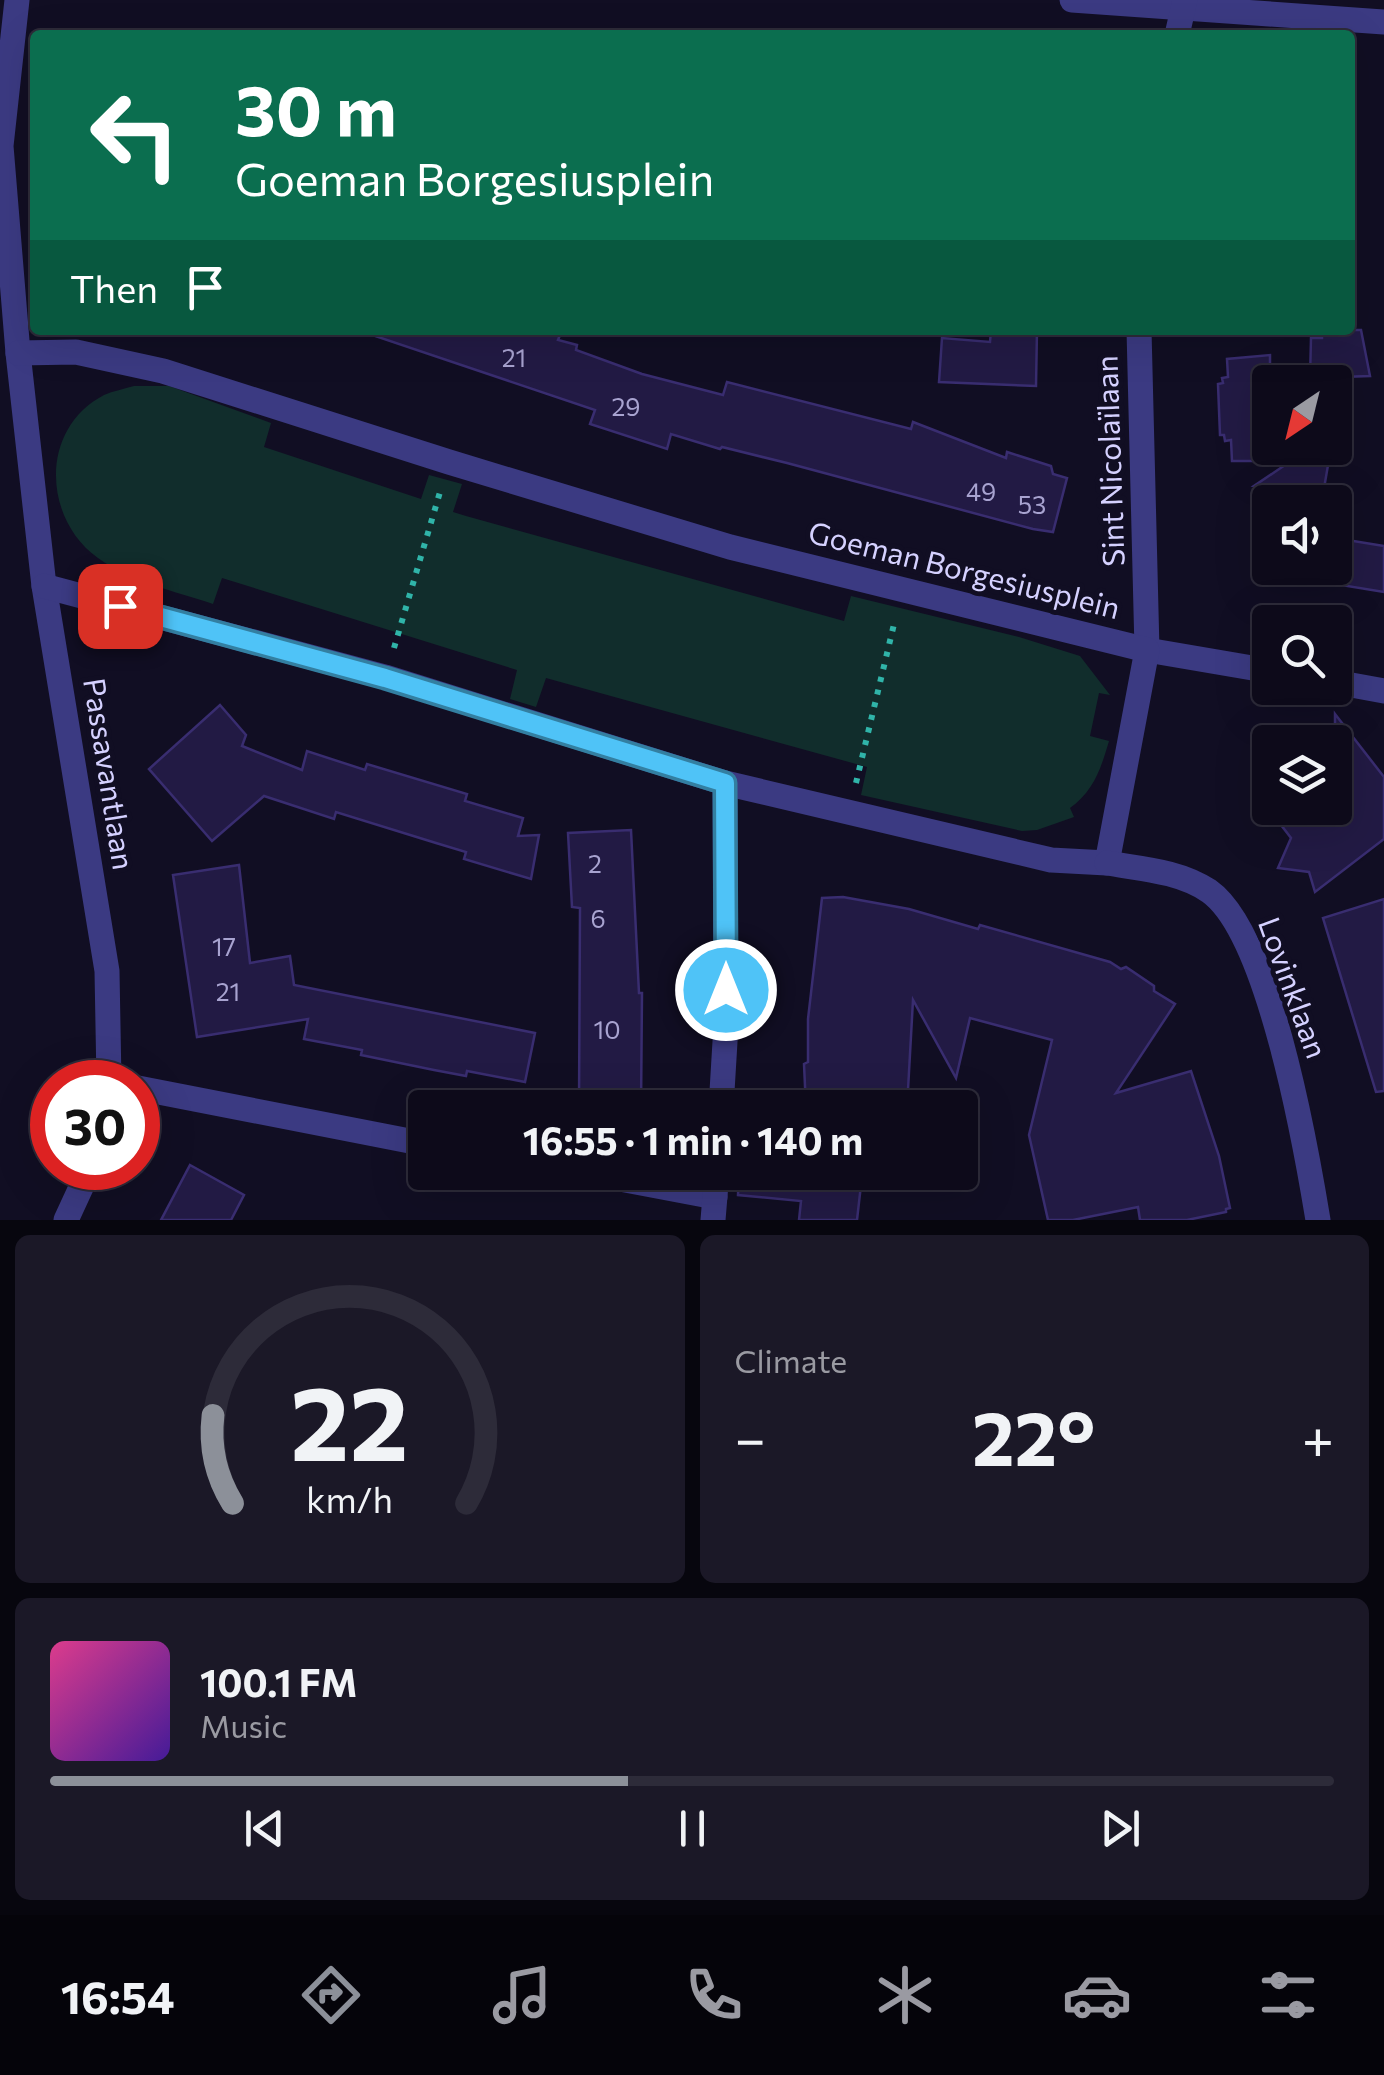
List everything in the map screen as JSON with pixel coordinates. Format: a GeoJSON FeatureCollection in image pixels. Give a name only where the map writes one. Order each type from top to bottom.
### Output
{"type":"FeatureCollection","features":[{"type":"Feature","properties":{"kind":"street","name":"Passavantlaan"},"geometry":{"type":"LineString","coordinates":[[17,0],[0,146],[44,586],[107,971],[109,1060]]}},
{"type":"Feature","properties":{"kind":"street"},"geometry":{"type":"LineString","coordinates":[[1072,0],[1184,4],[1384,22]]}},
{"type":"Feature","properties":{"kind":"street"},"geometry":{"type":"LineString","coordinates":[[1178,30],[1184,4]]}},
{"type":"Feature","properties":{"kind":"street","name":"Sint Nicolaïlaan"},"geometry":{"type":"LineString","coordinates":[[1139,335],[1148,650]]}},
{"type":"Feature","properties":{"kind":"street","name":"Goeman Borgesiusplein"},"geometry":{"type":"LineString","coordinates":[[18,353],[76,352],[163,370],[730,547],[1148,650],[1107,863]]}},
{"type":"Feature","properties":{"kind":"street"},"geometry":{"type":"LineString","coordinates":[[44,586],[385,678],[725,783],[1051,860],[1107,863]]}},
{"type":"Feature","properties":{"kind":"street"},"geometry":{"type":"LineString","coordinates":[[1148,650],[1252,668]]}},
{"type":"Feature","properties":{"kind":"street"},"geometry":{"type":"LineString","coordinates":[[1352,685],[1384,691]]}},
{"type":"Feature","properties":{"kind":"street"},"geometry":{"type":"LineString","coordinates":[[722,1090],[726,1025],[725,783]]}},
{"type":"Feature","properties":{"kind":"street","name":"Lovinklaan"},"geometry":{"type":"LineString","coordinates":[[1107,863],[1184,877],[1212,894],[1236,922],[1265,990],[1300,1112],[1318,1220]]}},
{"type":"Feature","properties":{"kind":"street"},"geometry":{"type":"LineString","coordinates":[[160,1092],[408,1141]]}},
{"type":"Feature","properties":{"kind":"street"},"geometry":{"type":"LineString","coordinates":[[66,1220],[80,1190]]}},
{"type":"Feature","properties":{"kind":"street"},"geometry":{"type":"LineString","coordinates":[[682,1190],[715,1196]]}},
{"type":"Feature","properties":{"kind":"path"},"geometry":{"type":"LineString","coordinates":[[385,678],[449,462]]}},
{"type":"Feature","properties":{"kind":"path"},"geometry":{"type":"LineString","coordinates":[[848,813],[903,590]]}},
{"type":"Feature","properties":{"kind":"green space"},"geometry":{"type":"Polygon","coordinates":[[[134,386],[169,386],[271,423],[264,447],[421,499],[429,475],[462,484],[453,512],[466,516],[844,621],[851,596],[1080,656],[1110,695],[1099,693],[1090,736],[1109,741],[1099,770],[1085,794],[1070,808],[1074,817],[1022,831],[861,795],[867,767],[546,678],[536,707],[510,699],[517,670],[222,578],[213,604],[138,580],[98,558],[80,541],[67,521],[56,475],[59,451],[68,429],[83,410],[104,395],[134,386]]]}},
{"type":"Feature","properties":{"kind":"building"},"geometry":{"type":"Polygon","coordinates":[[[1355,330],[1361,330],[1370,376],[1352,377],[1352,365],[1310,365],[1311,338],[1355,335],[1355,330]]]}},
{"type":"Feature","properties":{"kind":"building"},"geometry":{"type":"Polygon","coordinates":[[[372,335],[560,335],[558,340],[577,345],[576,350],[642,374],[723,395],[727,382],[911,429],[913,422],[1006,458],[1007,452],[1051,466],[1053,474],[1067,478],[1053,532],[671,434],[667,449],[590,424],[595,410],[372,335]]]}},
{"type":"Feature","properties":{"kind":"building"},"geometry":{"type":"Polygon","coordinates":[[[991,335],[1037,335],[1036,386],[939,382],[942,338],[990,342],[991,335]]]}},
{"type":"Feature","properties":{"kind":"building"},"geometry":{"type":"Polygon","coordinates":[[[1270,355],[1270,365],[1252,365],[1252,461],[1232,461],[1231,440],[1225,441],[1224,435],[1220,435],[1218,384],[1228,377],[1227,359],[1270,355]]]}},
{"type":"Feature","properties":{"kind":"building"},"geometry":{"type":"Polygon","coordinates":[[[1285,465],[1328,465],[1325,485],[1255,485],[1285,465]]]}},
{"type":"Feature","properties":{"kind":"building"},"geometry":{"type":"Polygon","coordinates":[[[1352,541],[1384,546],[1384,592],[1341,585],[1352,585],[1352,541]]]}},
{"type":"Feature","properties":{"kind":"building"},"geometry":{"type":"Polygon","coordinates":[[[220,705],[246,735],[242,746],[302,770],[307,751],[365,770],[367,764],[467,794],[465,801],[523,818],[518,836],[539,835],[531,879],[464,859],[466,852],[336,812],[334,819],[264,796],[212,841],[149,769],[220,705]]]}},
{"type":"Feature","properties":{"kind":"building"},"geometry":{"type":"Polygon","coordinates":[[[1352,736],[1384,777],[1384,839],[1315,892],[1309,872],[1278,868],[1291,838],[1281,825],[1352,825],[1352,736]]]}},
{"type":"Feature","properties":{"kind":"building"},"geometry":{"type":"Polygon","coordinates":[[[631,830],[642,993],[641,1090],[579,1090],[580,908],[572,907],[568,833],[631,830]]]}},
{"type":"Feature","properties":{"kind":"building"},"geometry":{"type":"Polygon","coordinates":[[[239,865],[250,963],[290,956],[294,985],[535,1033],[525,1082],[467,1071],[466,1076],[434,1070],[304,1039],[308,1019],[197,1037],[173,875],[239,865]]]}},
{"type":"Feature","properties":{"kind":"building"},"geometry":{"type":"Polygon","coordinates":[[[843,897],[909,909],[978,929],[980,925],[1110,962],[1121,969],[1126,967],[1154,986],[1154,991],[1175,1004],[1116,1093],[1191,1071],[1219,1156],[1230,1208],[1187,1220],[1140,1220],[1138,1207],[1073,1220],[1048,1220],[1029,1135],[1052,1040],[970,1018],[956,1078],[913,1000],[908,1090],[805,1090],[804,1064],[808,1062],[808,1019],[822,898],[843,897]]]}},
{"type":"Feature","properties":{"kind":"building"},"geometry":{"type":"Polygon","coordinates":[[[1384,899],[1384,1091],[1376,1092],[1323,918],[1384,899]]]}},
{"type":"Feature","properties":{"kind":"building"},"geometry":{"type":"Polygon","coordinates":[[[190,1165],[244,1195],[231,1220],[161,1220],[190,1165]]]}},
{"type":"Feature","properties":{"kind":"building"},"geometry":{"type":"Polygon","coordinates":[[[738,1190],[860,1190],[857,1220],[799,1220],[801,1201],[738,1195],[738,1190]]]}},
{"type":"Feature","properties":{"kind":"route"},"geometry":{"type":"LineString","coordinates":[[120,606],[385,678],[725,783],[726,990]]}}]}
